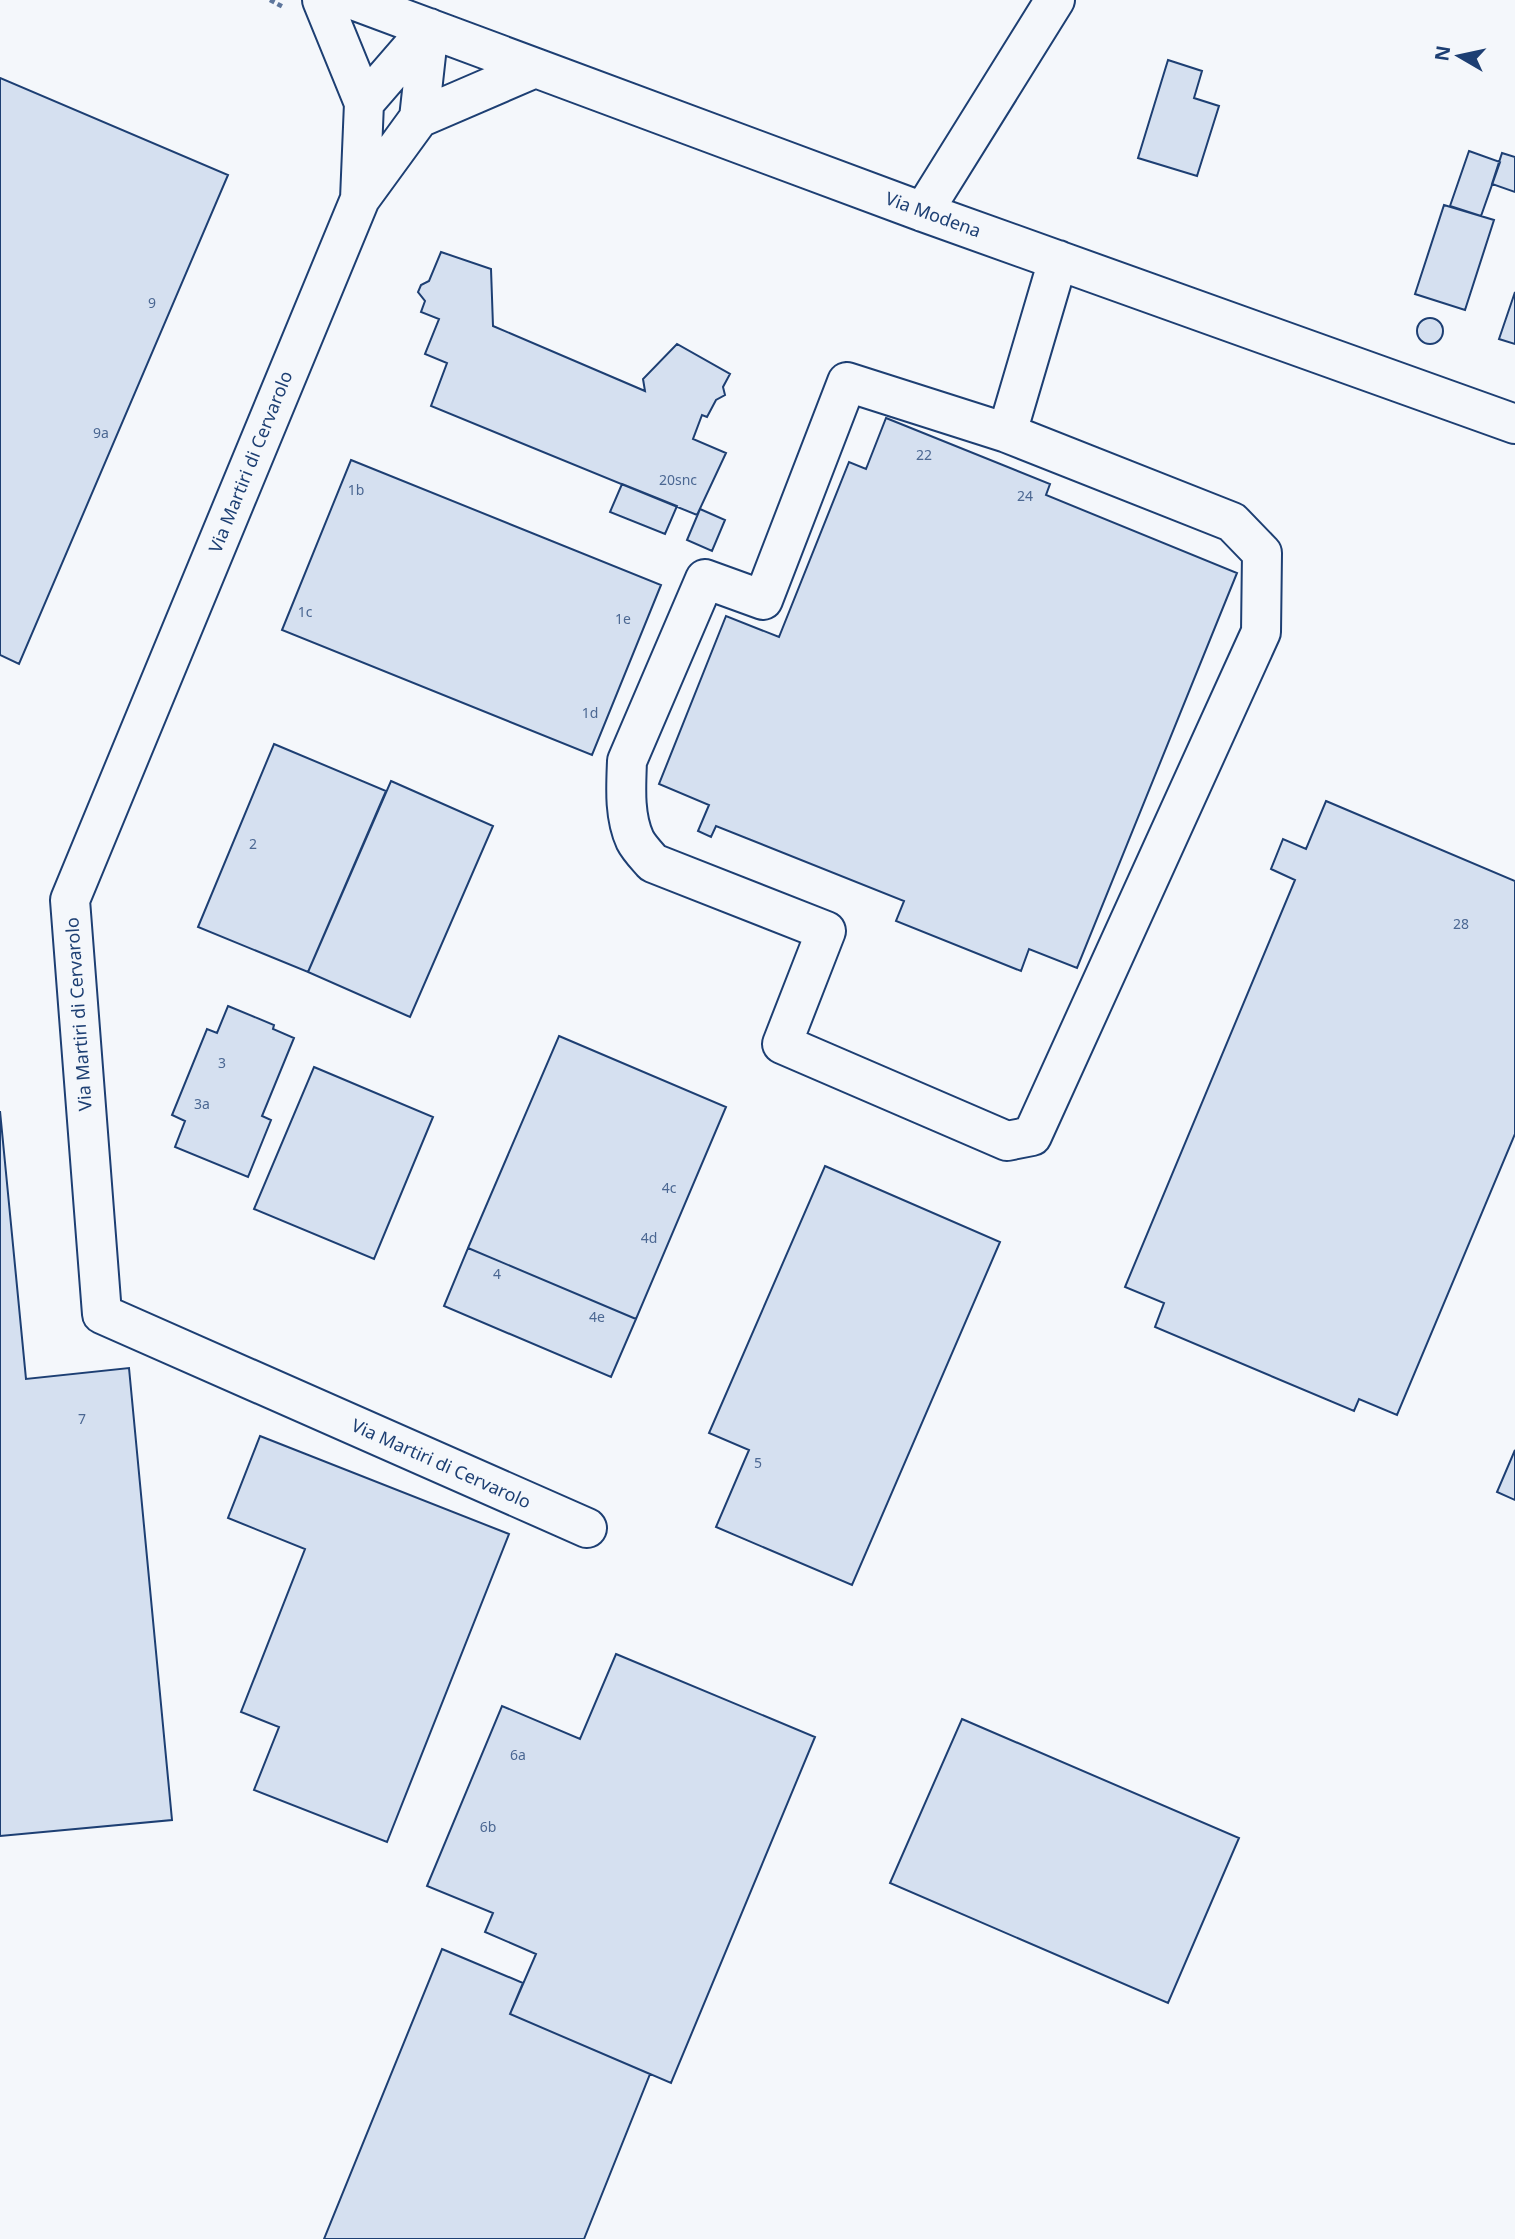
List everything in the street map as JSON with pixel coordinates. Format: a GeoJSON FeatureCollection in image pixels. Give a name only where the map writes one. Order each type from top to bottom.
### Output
{"type":"FeatureCollection","features":[{"type":"Feature","properties":{"kind":"street","name":"Via Martiri di Cervarolo"},"geometry":{"type":"LineString","coordinates":[[322,0],[364,103],[360,199]]}},
{"type":"Feature","properties":{"kind":"street","name":"Via Modena"},"geometry":{"type":"LineString","coordinates":[[353,0],[923,212],[1515,424]]}},
{"type":"Feature","properties":{"kind":"street"},"geometry":{"type":"LineString","coordinates":[[923,212],[1055,0]]}},
{"type":"Feature","properties":{"kind":"street","name":"Via Martiri di Cervarolo"},"geometry":{"type":"LineString","coordinates":[[429,29],[419,118],[360,199],[70,900],[102,1314],[587,1528]]}},
{"type":"Feature","properties":{"kind":"street"},"geometry":{"type":"LineString","coordinates":[[364,103],[429,29]]}},
{"type":"Feature","properties":{"kind":"street"},"geometry":{"type":"LineString","coordinates":[[419,118],[535,68]]}},
{"type":"Feature","properties":{"kind":"street"},"geometry":{"type":"LineString","coordinates":[[1007,433],[1058,260]]}},
{"type":"Feature","properties":{"kind":"street"},"geometry":{"type":"LineString","coordinates":[[848,382],[1007,433],[1232,522],[1262,554],[1263,580],[1261,632],[1032,1136],[1007,1141],[782,1044],[826,931],[653,863],[635,841],[628,816],[626,793],[627,761],[705,579],[762,600],[848,382]]}},
{"type":"Feature","properties":{"kind":"building"},"geometry":{"type":"Polygon","coordinates":[[[1168,60],[1202,71],[1194,98],[1219,106],[1197,176],[1138,158],[1168,60]]]}},
{"type":"Feature","properties":{"kind":"building"},"geometry":{"type":"Polygon","coordinates":[[[0,78],[228,175],[19,664],[0,655],[0,78]]]}},
{"type":"Feature","properties":{"kind":"building"},"geometry":{"type":"Polygon","coordinates":[[[1469,151],[1500,162],[1481,216],[1450,206],[1469,151]]]}},
{"type":"Feature","properties":{"kind":"building"},"geometry":{"type":"Polygon","coordinates":[[[1502,153],[1515,157],[1515,192],[1492,184],[1502,153]]]}},
{"type":"Feature","properties":{"kind":"building"},"geometry":{"type":"Polygon","coordinates":[[[1444,205],[1494,220],[1465,310],[1415,294],[1444,205]]]}},
{"type":"Feature","properties":{"kind":"building"},"geometry":{"type":"Polygon","coordinates":[[[441,252],[491,269],[493,326],[645,391],[643,379],[677,344],[730,374],[723,387],[725,395],[716,400],[707,417],[702,415],[693,439],[726,453],[697,515],[431,406],[447,363],[425,354],[439,319],[421,312],[425,301],[418,292],[421,285],[429,281],[441,252]]]}},
{"type":"Feature","properties":{"kind":"building"},"geometry":{"type":"Polygon","coordinates":[[[1515,292],[1515,344],[1499,339],[1515,292]]]}},
{"type":"Feature","properties":{"kind":"building"},"geometry":{"type":"Polygon","coordinates":[[[1430,318],[1439,322],[1443,331],[1439,340],[1430,344],[1421,340],[1417,331],[1421,322],[1430,318]]]}},
{"type":"Feature","properties":{"kind":"building"},"geometry":{"type":"Polygon","coordinates":[[[886,418],[1050,484],[1046,495],[1237,573],[1077,968],[1029,949],[1021,971],[896,921],[904,901],[716,826],[711,837],[698,831],[709,805],[659,784],[726,616],[779,637],[849,462],[866,469],[886,418]]]}},
{"type":"Feature","properties":{"kind":"building"},"geometry":{"type":"Polygon","coordinates":[[[351,460],[661,585],[592,755],[282,630],[351,460]]]}},
{"type":"Feature","properties":{"kind":"building"},"geometry":{"type":"Polygon","coordinates":[[[622,484],[677,506],[665,534],[610,512],[622,484]]]}},
{"type":"Feature","properties":{"kind":"building"},"geometry":{"type":"Polygon","coordinates":[[[700,509],[725,520],[712,551],[687,540],[700,509]]]}},
{"type":"Feature","properties":{"kind":"building"},"geometry":{"type":"Polygon","coordinates":[[[274,744],[386,791],[308,972],[198,927],[274,744]]]}},
{"type":"Feature","properties":{"kind":"building"},"geometry":{"type":"Polygon","coordinates":[[[391,781],[493,826],[410,1017],[308,972],[391,781]]]}},
{"type":"Feature","properties":{"kind":"building"},"geometry":{"type":"Polygon","coordinates":[[[1326,801],[1515,881],[1515,1134],[1397,1415],[1359,1399],[1354,1411],[1155,1327],[1164,1303],[1125,1287],[1295,880],[1271,869],[1283,839],[1306,849],[1326,801]]]}},
{"type":"Feature","properties":{"kind":"building"},"geometry":{"type":"Polygon","coordinates":[[[228,1006],[274,1025],[273,1029],[294,1038],[262,1116],[271,1120],[248,1177],[175,1147],[185,1121],[172,1115],[207,1029],[217,1033],[228,1006]]]}},
{"type":"Feature","properties":{"kind":"building"},"geometry":{"type":"Polygon","coordinates":[[[559,1036],[726,1107],[636,1319],[468,1248],[559,1036]]]}},
{"type":"Feature","properties":{"kind":"building"},"geometry":{"type":"Polygon","coordinates":[[[314,1067],[433,1117],[374,1259],[254,1209],[314,1067]]]}},
{"type":"Feature","properties":{"kind":"building"},"geometry":{"type":"Polygon","coordinates":[[[0,1111],[26,1379],[129,1368],[172,1820],[0,1836],[0,1111]]]}},
{"type":"Feature","properties":{"kind":"building"},"geometry":{"type":"Polygon","coordinates":[[[825,1166],[1000,1242],[852,1585],[716,1527],[749,1450],[709,1433],[825,1166]]]}},
{"type":"Feature","properties":{"kind":"building"},"geometry":{"type":"Polygon","coordinates":[[[468,1248],[636,1319],[611,1377],[444,1306],[468,1248]]]}},
{"type":"Feature","properties":{"kind":"building"},"geometry":{"type":"Polygon","coordinates":[[[260,1436],[509,1534],[387,1842],[254,1790],[279,1727],[241,1712],[305,1549],[228,1518],[260,1436]]]}},
{"type":"Feature","properties":{"kind":"building"},"geometry":{"type":"Polygon","coordinates":[[[1515,1450],[1515,1500],[1497,1492],[1515,1450]]]}},
{"type":"Feature","properties":{"kind":"building"},"geometry":{"type":"Polygon","coordinates":[[[616,1654],[815,1737],[671,2083],[510,2014],[536,1954],[485,1932],[493,1913],[427,1886],[502,1706],[580,1739],[616,1654]]]}},
{"type":"Feature","properties":{"kind":"building"},"geometry":{"type":"Polygon","coordinates":[[[962,1719],[1239,1838],[1168,2003],[890,1883],[962,1719]]]}},
{"type":"Feature","properties":{"kind":"building"},"geometry":{"type":"Polygon","coordinates":[[[442,1949],[523,1983],[510,2014],[650,2074],[584,2239],[324,2239],[442,1949]]]}}]}
